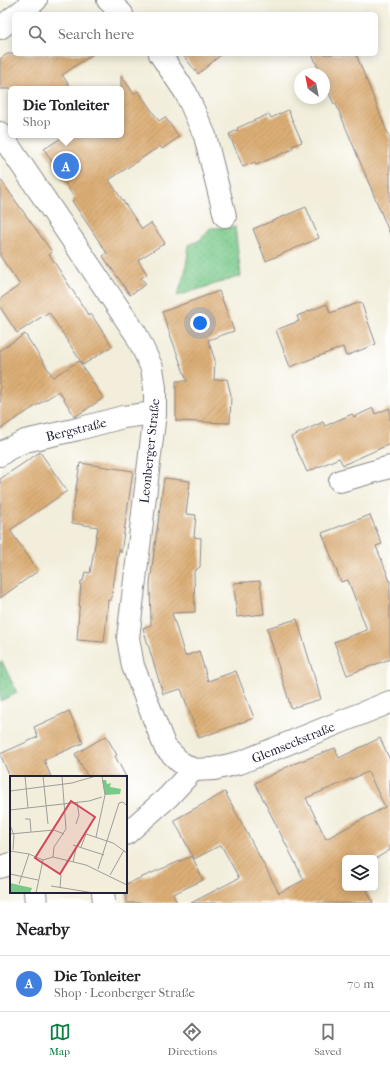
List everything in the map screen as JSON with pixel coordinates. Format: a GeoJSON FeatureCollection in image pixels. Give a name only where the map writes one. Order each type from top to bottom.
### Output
{"type":"FeatureCollection","features":[{"type":"Feature","properties":{"kind":"street"},"geometry":{"type":"LineString","coordinates":[[21,12],[36,0]]}},
{"type":"Feature","properties":{"kind":"street"},"geometry":{"type":"LineString","coordinates":[[108,0],[120,12]]}},
{"type":"Feature","properties":{"kind":"street"},"geometry":{"type":"LineString","coordinates":[[0,28],[12,19]]}},
{"type":"Feature","properties":{"kind":"street"},"geometry":{"type":"LineString","coordinates":[[161,56],[186,93],[205,136],[225,216]]}},
{"type":"Feature","properties":{"kind":"street","name":"Leonberger Straße"},"geometry":{"type":"LineString","coordinates":[[0,133],[136,334],[152,368],[155,388],[155,414],[128,638],[133,666],[165,747],[180,762],[193,770]]}},
{"type":"Feature","properties":{"kind":"street","name":"Bergstraße"},"geometry":{"type":"LineString","coordinates":[[0,455],[8,449],[25,441],[123,417],[155,414]]}},
{"type":"Feature","properties":{"kind":"street"},"geometry":{"type":"LineString","coordinates":[[340,481],[390,467]]}},
{"type":"Feature","properties":{"kind":"street","name":"Glemseckstraße"},"geometry":{"type":"LineString","coordinates":[[193,770],[214,770],[242,762],[390,702]]}},
{"type":"Feature","properties":{"kind":"street"},"geometry":{"type":"LineString","coordinates":[[127,833],[168,797],[193,770]]}},
{"type":"Feature","properties":{"kind":"street"},"geometry":{"type":"LineString","coordinates":[[0,867],[10,864]]}},
{"type":"Feature","properties":{"kind":"street"},"geometry":{"type":"LineString","coordinates":[[34,893],[36,903]]}},
{"type":"Feature","properties":{"kind":"street"},"geometry":{"type":"LineString","coordinates":[[103,893],[104,903]]}},
{"type":"Feature","properties":{"kind":"green space"},"geometry":{"type":"Polygon","coordinates":[[[235,227],[241,276],[177,296],[185,273],[189,245],[200,240],[210,228],[235,227]]]}},
{"type":"Feature","properties":{"kind":"green space"},"geometry":{"type":"Polygon","coordinates":[[[2,661],[17,693],[0,701],[0,662],[2,661]]]}},
{"type":"Feature","properties":{"kind":"building"},"geometry":{"type":"Polygon","coordinates":[[[7,54],[12,54],[12,56],[90,56],[62,75],[70,86],[8,86],[8,89],[0,89],[0,59],[7,54]]]}},
{"type":"Feature","properties":{"kind":"building"},"geometry":{"type":"Polygon","coordinates":[[[184,56],[220,56],[198,74],[184,56]]]}},
{"type":"Feature","properties":{"kind":"building"},"geometry":{"type":"Polygon","coordinates":[[[313,56],[357,56],[390,139],[390,234],[336,104],[334,104],[330,95],[330,68],[318,68],[313,56]]]}},
{"type":"Feature","properties":{"kind":"building"},"geometry":{"type":"Polygon","coordinates":[[[121,75],[134,94],[138,91],[159,121],[165,117],[179,137],[162,149],[160,146],[109,180],[142,229],[151,223],[165,243],[138,260],[147,274],[141,278],[146,284],[130,295],[103,256],[107,253],[72,201],[75,199],[44,149],[61,138],[124,138],[124,86],[121,86],[121,75]]]}},
{"type":"Feature","properties":{"kind":"building"},"geometry":{"type":"Polygon","coordinates":[[[288,110],[302,142],[292,146],[293,149],[256,165],[255,162],[243,167],[229,134],[238,130],[237,128],[269,114],[271,118],[288,110]]]}},
{"type":"Feature","properties":{"kind":"building"},"geometry":{"type":"Polygon","coordinates":[[[0,179],[52,252],[49,254],[89,316],[91,314],[112,346],[83,365],[49,312],[17,333],[0,307],[0,299],[20,285],[0,256],[0,179]]]}},
{"type":"Feature","properties":{"kind":"building"},"geometry":{"type":"Polygon","coordinates":[[[306,207],[319,238],[266,261],[253,229],[306,207]]]}},
{"type":"Feature","properties":{"kind":"building"},"geometry":{"type":"Polygon","coordinates":[[[219,291],[234,331],[208,340],[215,360],[214,380],[227,379],[231,395],[230,423],[176,421],[176,381],[187,381],[162,312],[219,291]]]}},
{"type":"Feature","properties":{"kind":"building"},"geometry":{"type":"Polygon","coordinates":[[[361,302],[376,344],[346,356],[343,347],[290,367],[276,330],[299,321],[297,316],[327,304],[330,313],[361,302]]]}},
{"type":"Feature","properties":{"kind":"building"},"geometry":{"type":"Polygon","coordinates":[[[25,334],[53,377],[79,361],[103,398],[75,417],[59,391],[0,429],[0,350],[25,334]]]}},
{"type":"Feature","properties":{"kind":"building"},"geometry":{"type":"Polygon","coordinates":[[[373,408],[375,414],[390,408],[390,444],[343,465],[339,458],[307,472],[291,437],[323,422],[325,426],[352,414],[354,417],[373,408]]]}},
{"type":"Feature","properties":{"kind":"building"},"geometry":{"type":"Polygon","coordinates":[[[40,452],[67,491],[10,530],[38,571],[0,598],[0,479],[40,452]]]}},
{"type":"Feature","properties":{"kind":"building"},"geometry":{"type":"Polygon","coordinates":[[[80,463],[133,471],[121,553],[119,549],[111,600],[108,600],[104,642],[77,640],[81,581],[83,581],[85,572],[90,573],[98,527],[72,523],[80,463]]]}},
{"type":"Feature","properties":{"kind":"building"},"geometry":{"type":"Polygon","coordinates":[[[164,478],[190,481],[186,514],[196,515],[194,537],[201,538],[200,567],[194,571],[195,612],[172,613],[185,656],[199,651],[208,681],[236,671],[254,718],[199,738],[181,689],[163,694],[143,628],[151,625],[150,583],[164,478]]]}},
{"type":"Feature","properties":{"kind":"building"},"geometry":{"type":"Polygon","coordinates":[[[370,515],[382,544],[376,546],[390,581],[390,659],[347,675],[334,642],[367,630],[348,580],[341,582],[322,533],[370,515]]]}},
{"type":"Feature","properties":{"kind":"building"},"geometry":{"type":"Polygon","coordinates":[[[260,581],[264,614],[237,617],[234,583],[260,581]]]}},
{"type":"Feature","properties":{"kind":"building"},"geometry":{"type":"Polygon","coordinates":[[[297,619],[321,699],[291,708],[267,628],[297,619]]]}},
{"type":"Feature","properties":{"kind":"building"},"geometry":{"type":"Polygon","coordinates":[[[69,711],[83,743],[44,760],[51,776],[10,777],[0,754],[38,737],[34,727],[69,711]]]}},
{"type":"Feature","properties":{"kind":"building"},"geometry":{"type":"Polygon","coordinates":[[[106,736],[117,755],[115,756],[125,776],[87,776],[75,754],[106,736]]]}},
{"type":"Feature","properties":{"kind":"building"},"geometry":{"type":"Polygon","coordinates":[[[380,738],[390,760],[390,850],[378,857],[378,855],[342,855],[342,891],[367,891],[373,903],[191,903],[239,878],[221,845],[194,859],[174,820],[225,792],[279,893],[304,880],[255,783],[291,765],[335,748],[339,758],[380,738]],[[368,772],[306,798],[326,839],[385,807],[368,772]]]}},
{"type":"Feature","properties":{"kind":"building"},"geometry":{"type":"Polygon","coordinates":[[[192,856],[203,880],[173,894],[177,903],[126,903],[127,884],[192,856]]]}},
{"type":"Feature","properties":{"kind":"place","name":"Die Tonleiter"},"geometry":{"type":"Point","coordinates":[66,166]}}]}
